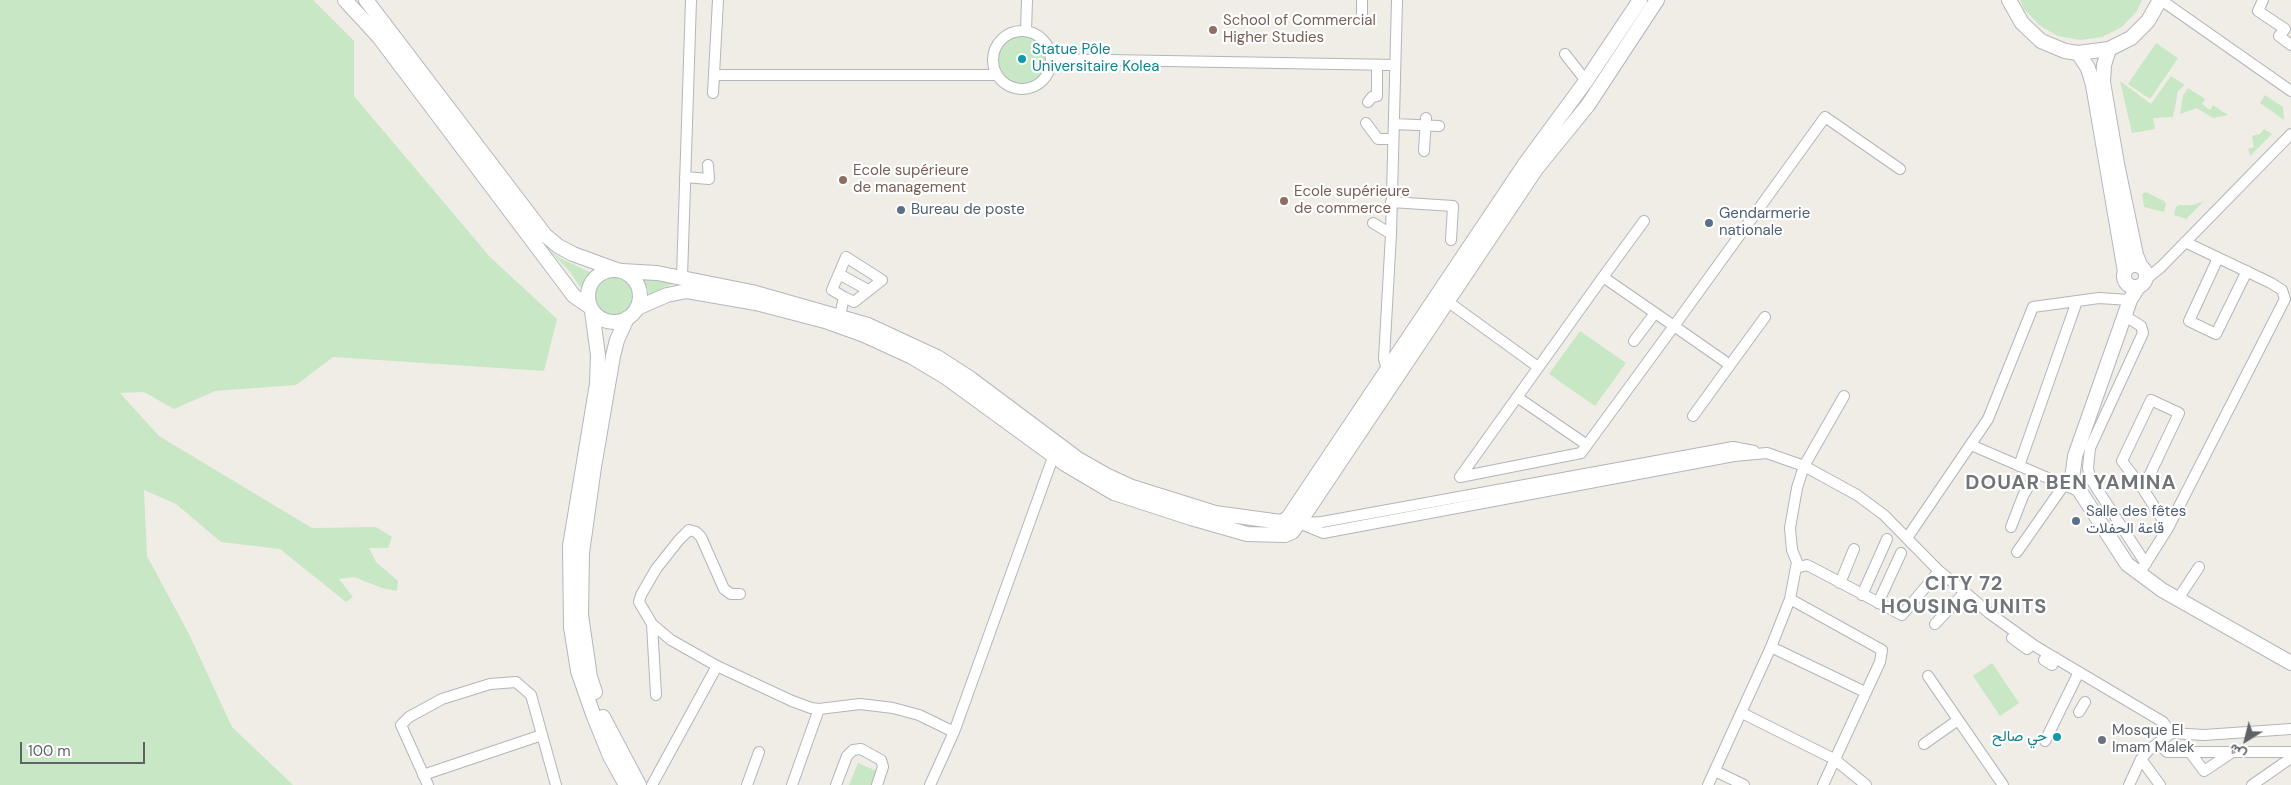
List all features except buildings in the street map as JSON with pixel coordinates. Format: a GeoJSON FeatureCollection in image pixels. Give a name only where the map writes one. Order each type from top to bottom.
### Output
{"type":"FeatureCollection","features":[{"type":"Feature","properties":{"kind":"main road"},"geometry":{"type":"LineString","coordinates":[[345,0],[379,37],[574,296],[599,318],[608,322],[618,322],[628,318]]}},
{"type":"Feature","properties":{"kind":"main road"},"geometry":{"type":"LineString","coordinates":[[366,0],[545,235],[558,246],[573,254],[620,270],[636,282],[640,299],[637,308],[628,318],[615,348],[586,516],[580,591],[584,641],[590,677],[606,724],[639,785]]}},
{"type":"Feature","properties":{"kind":"main road"},"geometry":{"type":"LineString","coordinates":[[1294,520],[1386,369],[1525,164],[1586,81],[1640,0]]}},
{"type":"Feature","properties":{"kind":"main road"},"geometry":{"type":"LineString","coordinates":[[637,308],[676,292],[696,292],[756,303],[825,321],[864,334],[912,357],[1056,449],[1132,487],[1215,513],[1273,522],[1294,520],[1391,383],[1536,169],[1588,105],[1657,0]]}},
{"type":"Feature","properties":{"kind":"main road"},"geometry":{"type":"LineString","coordinates":[[2009,0],[2022,23],[2036,36],[2053,47],[2078,53],[2109,50],[2131,38],[2148,21],[2160,0]]}},
{"type":"Feature","properties":{"kind":"main road"},"geometry":{"type":"LineString","coordinates":[[2109,50],[2104,65],[2103,82],[2117,164],[2136,255],[2135,278],[2125,316],[2075,456],[2071,485],[2118,552],[2178,599],[2291,663]]}},
{"type":"Feature","properties":{"kind":"main road"},"geometry":{"type":"LineString","coordinates":[[2078,53],[2088,68],[2093,85],[2135,278]]}},
{"type":"Feature","properties":{"kind":"main road"},"geometry":{"type":"LineString","coordinates":[[626,785],[610,756],[578,671],[571,627],[570,546],[597,384],[598,355],[591,309],[587,298],[588,288],[592,280],[599,273],[608,270],[647,271],[682,277],[752,292],[868,325],[937,357],[971,379],[1056,449]]}},
{"type":"Feature","properties":{"kind":"street"},"geometry":{"type":"LineString","coordinates":[[682,277],[691,0]]}},
{"type":"Feature","properties":{"kind":"street"},"geometry":{"type":"LineString","coordinates":[[712,93],[718,0]]}},
{"type":"Feature","properties":{"kind":"street"},"geometry":{"type":"LineString","coordinates":[[1026,31],[1027,0]]}},
{"type":"Feature","properties":{"kind":"street"},"geometry":{"type":"LineString","coordinates":[[1362,0],[1362,16]]}},
{"type":"Feature","properties":{"kind":"street"},"geometry":{"type":"LineString","coordinates":[[1391,383],[1384,359],[1391,234],[1397,0]]}},
{"type":"Feature","properties":{"kind":"street"},"geometry":{"type":"LineString","coordinates":[[2160,0],[2291,91]]}},
{"type":"Feature","properties":{"kind":"street"},"geometry":{"type":"LineString","coordinates":[[2263,0],[2258,11],[2288,25],[2279,36],[2291,44]]}},
{"type":"Feature","properties":{"kind":"street"},"geometry":{"type":"LineString","coordinates":[[1026,31],[1041,38],[1046,44],[1051,59],[1047,75],[1041,82],[1026,89],[1010,87],[997,75],[992,60],[997,44],[1010,34],[1026,31]]}},
{"type":"Feature","properties":{"kind":"street"},"geometry":{"type":"LineString","coordinates":[[1565,54],[1586,81]]}},
{"type":"Feature","properties":{"kind":"street"},"geometry":{"type":"LineString","coordinates":[[1051,59],[1395,65]]}},
{"type":"Feature","properties":{"kind":"street"},"geometry":{"type":"LineString","coordinates":[[1368,102],[1372,97],[1377,96],[1377,65]]}},
{"type":"Feature","properties":{"kind":"street"},"geometry":{"type":"LineString","coordinates":[[714,75],[997,75]]}},
{"type":"Feature","properties":{"kind":"street"},"geometry":{"type":"LineString","coordinates":[[1644,221],[1460,477],[1581,453],[1825,117],[1900,169]]}},
{"type":"Feature","properties":{"kind":"street"},"geometry":{"type":"LineString","coordinates":[[1394,124],[1426,122],[1439,126]]}},
{"type":"Feature","properties":{"kind":"street"},"geometry":{"type":"LineString","coordinates":[[1424,151],[1426,122]]}},
{"type":"Feature","properties":{"kind":"street"},"geometry":{"type":"LineString","coordinates":[[1366,123],[1378,139],[1393,140]]}},
{"type":"Feature","properties":{"kind":"street"},"geometry":{"type":"LineString","coordinates":[[2135,278],[2185,242],[2291,134]]}},
{"type":"Feature","properties":{"kind":"street"},"geometry":{"type":"LineString","coordinates":[[685,177],[708,178],[708,165]]}},
{"type":"Feature","properties":{"kind":"street"},"geometry":{"type":"LineString","coordinates":[[1392,202],[1453,206],[1451,240]]}},
{"type":"Feature","properties":{"kind":"street"},"geometry":{"type":"LineString","coordinates":[[1372,223],[1391,234]]}},
{"type":"Feature","properties":{"kind":"street"},"geometry":{"type":"LineString","coordinates":[[2125,316],[2141,326],[2143,333],[2090,448],[2088,468],[2090,478],[2142,569],[2168,528],[2285,299],[2282,290],[2277,287],[2185,242]]}},
{"type":"Feature","properties":{"kind":"street"},"geometry":{"type":"LineString","coordinates":[[846,257],[882,280],[868,290],[854,302],[832,290],[846,257]]}},
{"type":"Feature","properties":{"kind":"street"},"geometry":{"type":"LineString","coordinates":[[2218,258],[2190,321],[2216,334],[2247,271]]}},
{"type":"Feature","properties":{"kind":"street"},"geometry":{"type":"LineString","coordinates":[[838,274],[868,290]]}},
{"type":"Feature","properties":{"kind":"street"},"geometry":{"type":"LineString","coordinates":[[1603,277],[1730,365]]}},
{"type":"Feature","properties":{"kind":"street"},"geometry":{"type":"LineString","coordinates":[[840,316],[844,296]]}},
{"type":"Feature","properties":{"kind":"street"},"geometry":{"type":"LineString","coordinates":[[1907,538],[1992,412],[2033,307],[2100,298],[2130,300]]}},
{"type":"Feature","properties":{"kind":"street"},"geometry":{"type":"LineString","coordinates":[[1447,301],[1478,319],[1538,367]]}},
{"type":"Feature","properties":{"kind":"street"},"geometry":{"type":"LineString","coordinates":[[2020,466],[2077,301]]}},
{"type":"Feature","properties":{"kind":"street"},"geometry":{"type":"LineString","coordinates":[[1634,341],[1654,313]]}},
{"type":"Feature","properties":{"kind":"street"},"geometry":{"type":"LineString","coordinates":[[1693,416],[1765,317]]}},
{"type":"Feature","properties":{"kind":"street"},"geometry":{"type":"LineString","coordinates":[[1708,785],[1771,648],[1790,599],[1797,562],[1792,550],[1790,528],[1797,488],[1804,466],[1844,396]]}},
{"type":"Feature","properties":{"kind":"street"},"geometry":{"type":"LineString","coordinates":[[1517,397],[1587,445]]}},
{"type":"Feature","properties":{"kind":"street"},"geometry":{"type":"LineString","coordinates":[[2143,489],[2178,413],[2151,400],[2122,461],[2168,528]]}},
{"type":"Feature","properties":{"kind":"street"},"geometry":{"type":"LineString","coordinates":[[1971,445],[2036,473],[2071,485],[2016,552]]}},
{"type":"Feature","properties":{"kind":"street"},"geometry":{"type":"LineString","coordinates":[[930,785],[954,732],[1056,449]]}},
{"type":"Feature","properties":{"kind":"street"},"geometry":{"type":"LineString","coordinates":[[1294,520],[1323,533],[1733,452],[1767,453],[1804,466],[1857,495],[1884,515],[1939,571],[2008,627],[2032,644],[2079,672],[2094,685],[2163,722],[2172,733]]}},
{"type":"Feature","properties":{"kind":"street"},"geometry":{"type":"LineString","coordinates":[[2011,527],[2023,496],[2036,473]]}},
{"type":"Feature","properties":{"kind":"street"},"geometry":{"type":"LineString","coordinates":[[740,594],[731,594],[724,589],[701,538],[696,532],[689,530],[656,569],[640,595],[639,602],[652,624],[671,640],[717,666],[792,701],[819,709],[860,704],[893,708],[919,715],[954,732]]}},
{"type":"Feature","properties":{"kind":"street"},"geometry":{"type":"LineString","coordinates":[[1862,595],[1887,539]]}},
{"type":"Feature","properties":{"kind":"street"},"geometry":{"type":"LineString","coordinates":[[1840,583],[1854,549]]}},
{"type":"Feature","properties":{"kind":"street"},"geometry":{"type":"LineString","coordinates":[[1878,603],[1900,553]]}},
{"type":"Feature","properties":{"kind":"street"},"geometry":{"type":"LineString","coordinates":[[1796,568],[1807,565],[1902,615],[1939,571]]}},
{"type":"Feature","properties":{"kind":"street"},"geometry":{"type":"LineString","coordinates":[[2178,599],[2199,567]]}},
{"type":"Feature","properties":{"kind":"street"},"geometry":{"type":"LineString","coordinates":[[1935,624],[1965,592]]}},
{"type":"Feature","properties":{"kind":"street"},"geometry":{"type":"LineString","coordinates":[[1790,599],[1882,650],[1880,662],[1823,785]]}},
{"type":"Feature","properties":{"kind":"street"},"geometry":{"type":"LineString","coordinates":[[652,624],[656,695]]}},
{"type":"Feature","properties":{"kind":"street"},"geometry":{"type":"LineString","coordinates":[[1771,648],[1865,692]]}},
{"type":"Feature","properties":{"kind":"street"},"geometry":{"type":"LineString","coordinates":[[652,785],[717,666]]}},
{"type":"Feature","properties":{"kind":"street"},"geometry":{"type":"LineString","coordinates":[[2045,741],[2079,672]]}},
{"type":"Feature","properties":{"kind":"street"},"geometry":{"type":"LineString","coordinates":[[1928,676],[2003,785]]}},
{"type":"Feature","properties":{"kind":"street"},"geometry":{"type":"LineString","coordinates":[[428,785],[401,725],[409,717],[442,699],[490,684],[516,682],[531,695],[556,785]]}},
{"type":"Feature","properties":{"kind":"street"},"geometry":{"type":"LineString","coordinates":[[2079,712],[2085,702]]}},
{"type":"Feature","properties":{"kind":"street"},"geometry":{"type":"LineString","coordinates":[[792,785],[819,709]]}},
{"type":"Feature","properties":{"kind":"street"},"geometry":{"type":"LineString","coordinates":[[1742,713],[1834,759],[1866,785]]}},
{"type":"Feature","properties":{"kind":"street"},"geometry":{"type":"LineString","coordinates":[[1924,744],[1958,720]]}},
{"type":"Feature","properties":{"kind":"street"},"geometry":{"type":"LineString","coordinates":[[2131,784],[2141,759],[2158,742],[2172,733],[2212,735],[2291,729]]}},
{"type":"Feature","properties":{"kind":"street"},"geometry":{"type":"LineString","coordinates":[[423,774],[542,735]]}},
{"type":"Feature","properties":{"kind":"street"},"geometry":{"type":"LineString","coordinates":[[2158,742],[2168,752],[2291,752]]}},
{"type":"Feature","properties":{"kind":"street"},"geometry":{"type":"LineString","coordinates":[[836,785],[847,756],[853,750],[861,749],[882,762],[883,767],[877,785]]}},
{"type":"Feature","properties":{"kind":"street"},"geometry":{"type":"LineString","coordinates":[[2189,751],[2204,771],[2234,751]]}},
{"type":"Feature","properties":{"kind":"street"},"geometry":{"type":"LineString","coordinates":[[747,785],[759,752]]}},
{"type":"Feature","properties":{"kind":"street"},"geometry":{"type":"LineString","coordinates":[[2252,785],[2291,758]]}},
{"type":"Feature","properties":{"kind":"street"},"geometry":{"type":"LineString","coordinates":[[2141,759],[2160,785]]}},
{"type":"Feature","properties":{"kind":"street"},"geometry":{"type":"LineString","coordinates":[[1715,771],[1744,785]]}},
{"type":"Feature","properties":{"kind":"green space"},"geometry":{"type":"Polygon","coordinates":[[[0,0],[313,0],[354,41],[354,96],[490,257],[557,319],[544,371],[333,357],[296,385],[215,391],[174,409],[144,392],[120,393],[159,436],[312,528],[376,527],[392,537],[388,548],[369,548],[376,562],[398,581],[397,591],[382,588],[354,577],[339,579],[353,597],[346,602],[280,549],[221,542],[176,504],[144,490],[147,556],[189,634],[232,727],[293,785],[0,785],[0,0]]]}},
{"type":"Feature","properties":{"kind":"green space"},"geometry":{"type":"Polygon","coordinates":[[[2020,0],[2142,0],[2137,11],[2122,27],[2102,37],[2080,40],[2058,36],[2039,25],[2024,9],[2020,0]]]}},
{"type":"Feature","properties":{"kind":"green space"},"geometry":{"type":"Polygon","coordinates":[[[1022,35],[1031,37],[1042,46],[1047,60],[1045,69],[1036,80],[1022,85],[1013,83],[1002,74],[997,60],[999,51],[1008,40],[1022,35]]]}},
{"type":"Feature","properties":{"kind":"green space"},"geometry":{"type":"Polygon","coordinates":[[[2156,43],[2178,58],[2150,99],[2128,84],[2156,43]]]}},
{"type":"Feature","properties":{"kind":"green space"},"geometry":{"type":"Polygon","coordinates":[[[2171,76],[2185,85],[2178,91],[2173,117],[2153,118],[2155,129],[2132,133],[2120,81],[2151,104],[2171,76]]]}},
{"type":"Feature","properties":{"kind":"green space"},"geometry":{"type":"Polygon","coordinates":[[[2188,88],[2205,99],[2202,104],[2210,110],[2213,105],[2228,115],[2213,118],[2197,108],[2180,114],[2183,95],[2188,88]]]}},
{"type":"Feature","properties":{"kind":"green space"},"geometry":{"type":"Polygon","coordinates":[[[2265,95],[2283,107],[2284,120],[2260,103],[2265,95]]]}},
{"type":"Feature","properties":{"kind":"green space"},"geometry":{"type":"Polygon","coordinates":[[[2264,129],[2272,134],[2250,156],[2248,149],[2254,147],[2252,136],[2260,134],[2264,129]]]}},
{"type":"Feature","properties":{"kind":"green space"},"geometry":{"type":"Polygon","coordinates":[[[2146,192],[2164,201],[2166,204],[2164,212],[2144,207],[2142,194],[2146,192]]]}},
{"type":"Feature","properties":{"kind":"green space"},"geometry":{"type":"Polygon","coordinates":[[[2204,201],[2186,219],[2174,215],[2176,207],[2179,205],[2193,205],[2204,201]]]}},
{"type":"Feature","properties":{"kind":"green space"},"geometry":{"type":"Polygon","coordinates":[[[550,251],[560,258],[594,274],[585,284],[583,291],[570,272],[550,251]]]}},
{"type":"Feature","properties":{"kind":"green space"},"geometry":{"type":"Polygon","coordinates":[[[617,276],[624,279],[630,285],[633,296],[632,304],[624,313],[617,316],[609,316],[602,313],[594,304],[593,292],[596,285],[605,277],[617,276]]]}},
{"type":"Feature","properties":{"kind":"green space"},"geometry":{"type":"Polygon","coordinates":[[[642,278],[680,282],[664,287],[649,297],[648,289],[642,278]]]}},
{"type":"Feature","properties":{"kind":"green space"},"geometry":{"type":"Polygon","coordinates":[[[1580,331],[1626,363],[1595,406],[1549,374],[1580,331]]]}},
{"type":"Feature","properties":{"kind":"green space"},"geometry":{"type":"Polygon","coordinates":[[[1992,663],[2019,703],[2000,716],[1973,676],[1992,663]]]}},
{"type":"Feature","properties":{"kind":"green space"},"geometry":{"type":"Polygon","coordinates":[[[858,763],[877,771],[872,785],[849,785],[858,763]]]}},
{"type":"Feature","properties":{"kind":"place","name":"School of Commercial Higher Studies"},"geometry":{"type":"Point","coordinates":[1213,30]}},
{"type":"Feature","properties":{"kind":"place","name":"Statue Pôle Universitaire Kolea"},"geometry":{"type":"Point","coordinates":[1022,59]}},
{"type":"Feature","properties":{"kind":"place","name":"Ecole supérieure de management"},"geometry":{"type":"Point","coordinates":[843,180]}},
{"type":"Feature","properties":{"kind":"place","name":"Ecole supérieure de commerce"},"geometry":{"type":"Point","coordinates":[1284,201]}},
{"type":"Feature","properties":{"kind":"place","name":"Bureau de poste"},"geometry":{"type":"Point","coordinates":[901,210]}},
{"type":"Feature","properties":{"kind":"place","name":"Gendarmerie nationale"},"geometry":{"type":"Point","coordinates":[1709,223]}},
{"type":"Feature","properties":{"kind":"place","name":"Salle des fêtes قاعة الحفلات"},"geometry":{"type":"Point","coordinates":[2076,521]}},
{"type":"Feature","properties":{"kind":"place","name":"حي صالح"},"geometry":{"type":"Point","coordinates":[2057,737]}},
{"type":"Feature","properties":{"kind":"place","name":"Mosque El Imam Malek"},"geometry":{"type":"Point","coordinates":[2102,740]}},
{"type":"Feature","properties":{"kind":"district","name":"DOUAR BEN YAMINA"},"geometry":{"type":"Point","coordinates":[2071,484]}},
{"type":"Feature","properties":{"kind":"district","name":"CITY 72 HOUSING UNITS"},"geometry":{"type":"Point","coordinates":[1964,596]}}]}
